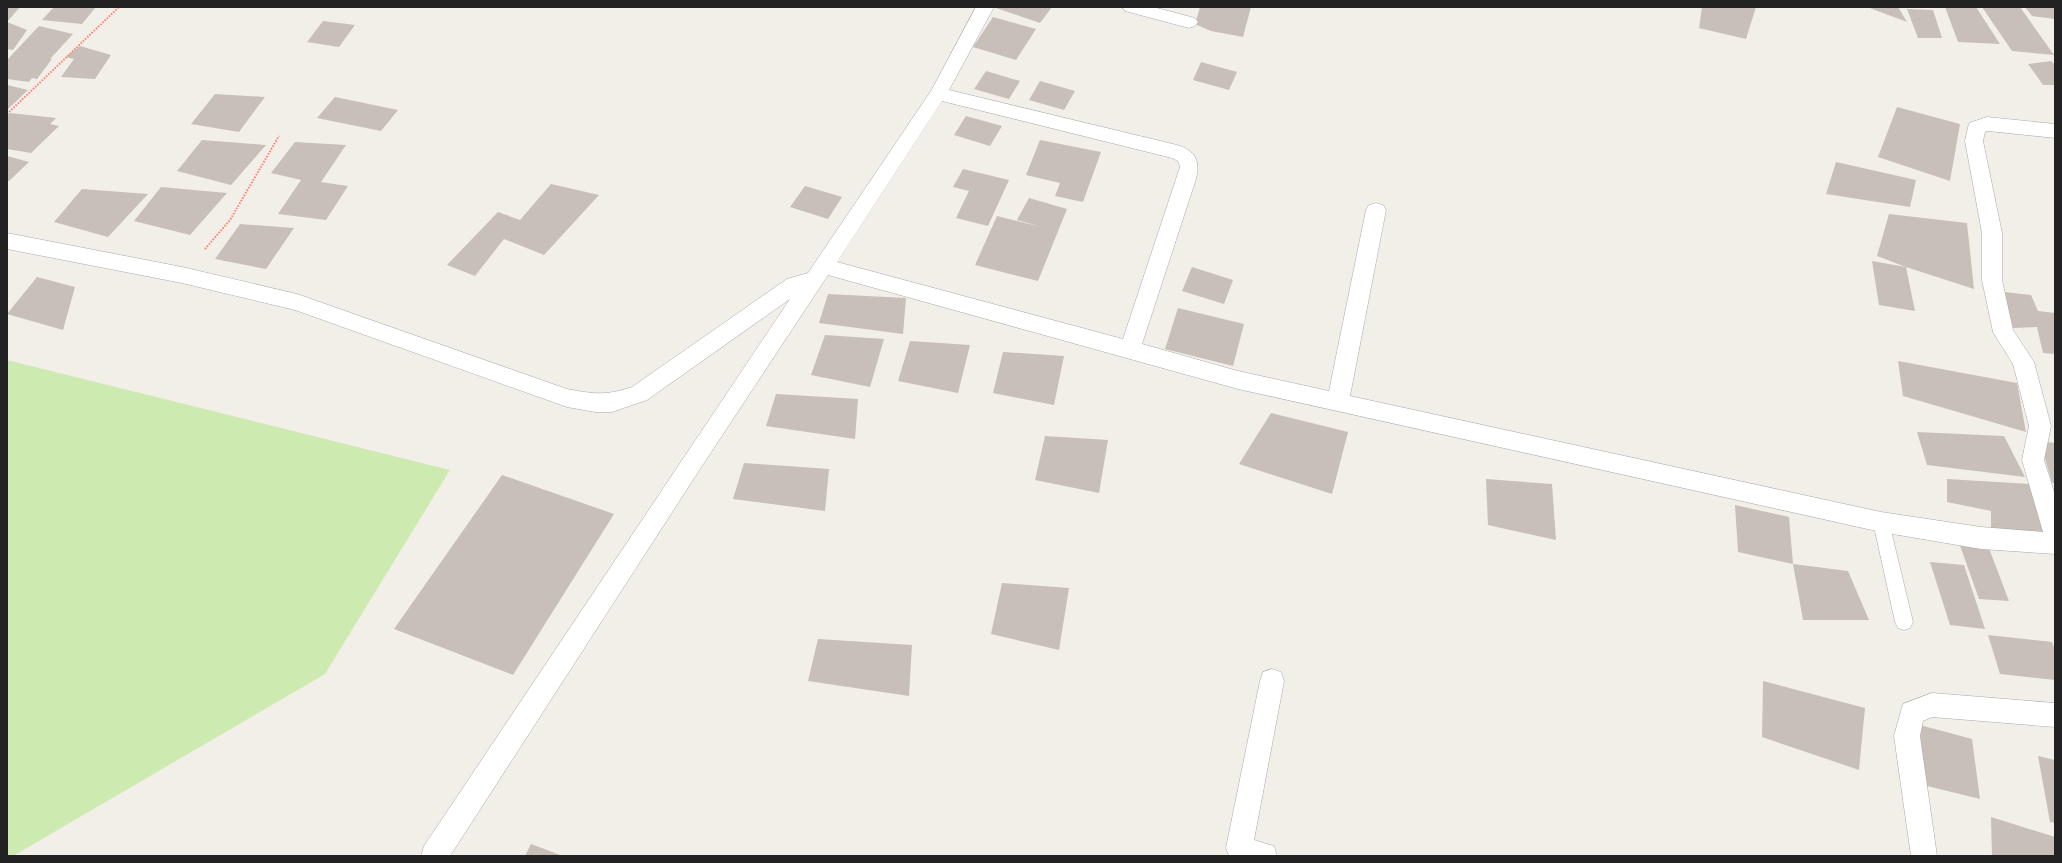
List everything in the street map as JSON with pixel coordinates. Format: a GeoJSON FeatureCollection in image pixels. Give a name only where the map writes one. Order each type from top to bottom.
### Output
{"type":"FeatureCollection","features":[{"type":"Feature","properties":{"kind":"street"},"geometry":{"type":"LineString","coordinates":[[434,856],[683,475],[938,94],[985,7]]}},
{"type":"Feature","properties":{"kind":"street"},"geometry":{"type":"LineString","coordinates":[[1130,7],[1189,22]]}},
{"type":"Feature","properties":{"kind":"street"},"geometry":{"type":"LineString","coordinates":[[938,94],[1177,152],[1186,157],[1189,167],[1186,180],[1130,349]]}},
{"type":"Feature","properties":{"kind":"street"},"geometry":{"type":"LineString","coordinates":[[2055,131],[1987,124],[1976,128],[1974,141],[1982,189],[1992,233],[1992,280],[2003,332],[2023,362],[2040,426],[2033,460],[2055,532]]}},
{"type":"Feature","properties":{"kind":"street"},"geometry":{"type":"LineString","coordinates":[[1338,402],[1376,210]]}},
{"type":"Feature","properties":{"kind":"street"},"geometry":{"type":"LineString","coordinates":[[7,241],[182,275],[296,302],[567,398],[594,403],[612,403],[639,394],[794,285],[820,272],[1130,349],[1238,380],[1881,522],[1980,538],[2055,543]]}},
{"type":"Feature","properties":{"kind":"street"},"geometry":{"type":"LineString","coordinates":[[1264,856],[1240,851],[1239,848],[1272,680]]}},
{"type":"Feature","properties":{"kind":"street"},"geometry":{"type":"LineString","coordinates":[[1924,856],[1907,736],[1912,713],[1932,705],[2055,715]]}},
{"type":"Feature","properties":{"kind":"lane"},"geometry":{"type":"LineString","coordinates":[[1881,522],[1904,622]]}},
{"type":"Feature","properties":{"kind":"path"},"geometry":{"type":"LineString","coordinates":[[7,114],[119,7]]}},
{"type":"Feature","properties":{"kind":"path"},"geometry":{"type":"LineString","coordinates":[[182,275],[230,220],[279,136]]}},
{"type":"Feature","properties":{"kind":"green space"},"geometry":{"type":"Polygon","coordinates":[[[7,360],[450,470],[325,674],[13,856],[7,856],[7,360]]]}},
{"type":"Feature","properties":{"kind":"building"},"geometry":{"type":"Polygon","coordinates":[[[7,7],[20,7],[7,22],[7,7]]]}},
{"type":"Feature","properties":{"kind":"building"},"geometry":{"type":"Polygon","coordinates":[[[54,7],[96,7],[82,24],[42,20],[54,7]]]}},
{"type":"Feature","properties":{"kind":"building"},"geometry":{"type":"Polygon","coordinates":[[[1052,7],[1040,23],[996,8],[1052,7]]]}},
{"type":"Feature","properties":{"kind":"building"},"geometry":{"type":"Polygon","coordinates":[[[1200,7],[1251,7],[1243,37],[1211,31],[1195,24],[1200,7]]]}},
{"type":"Feature","properties":{"kind":"building"},"geometry":{"type":"Polygon","coordinates":[[[1702,7],[1756,7],[1746,39],[1699,28],[1702,7]]]}},
{"type":"Feature","properties":{"kind":"building"},"geometry":{"type":"Polygon","coordinates":[[[1867,7],[1898,7],[1907,22],[1867,7]]]}},
{"type":"Feature","properties":{"kind":"building"},"geometry":{"type":"Polygon","coordinates":[[[1945,7],[1976,7],[2000,44],[1958,42],[1945,7]]]}},
{"type":"Feature","properties":{"kind":"building"},"geometry":{"type":"Polygon","coordinates":[[[1982,7],[2020,7],[2054,55],[2012,51],[1982,7]]]}},
{"type":"Feature","properties":{"kind":"building"},"geometry":{"type":"Polygon","coordinates":[[[2025,7],[2055,7],[2055,19],[2032,16],[2025,7]]]}},
{"type":"Feature","properties":{"kind":"building"},"geometry":{"type":"Polygon","coordinates":[[[1907,9],[1933,10],[1942,38],[1918,38],[1907,9]]]}},
{"type":"Feature","properties":{"kind":"building"},"geometry":{"type":"Polygon","coordinates":[[[993,17],[1036,29],[1016,60],[973,47],[993,17]]]}},
{"type":"Feature","properties":{"kind":"building"},"geometry":{"type":"Polygon","coordinates":[[[323,21],[355,25],[339,47],[307,42],[323,21]]]}},
{"type":"Feature","properties":{"kind":"building"},"geometry":{"type":"Polygon","coordinates":[[[7,22],[27,30],[13,50],[7,49],[7,22]]]}},
{"type":"Feature","properties":{"kind":"building"},"geometry":{"type":"Polygon","coordinates":[[[39,26],[73,34],[50,59],[52,59],[37,79],[32,78],[29,82],[7,79],[7,60],[39,26]]]}},
{"type":"Feature","properties":{"kind":"building"},"geometry":{"type":"Polygon","coordinates":[[[80,46],[111,55],[95,79],[61,77],[74,59],[66,57],[80,46]]]}},
{"type":"Feature","properties":{"kind":"building"},"geometry":{"type":"Polygon","coordinates":[[[2051,61],[2055,65],[2055,85],[2043,85],[2028,64],[2051,61]]]}},
{"type":"Feature","properties":{"kind":"building"},"geometry":{"type":"Polygon","coordinates":[[[1201,62],[1237,72],[1229,90],[1193,80],[1201,62]]]}},
{"type":"Feature","properties":{"kind":"building"},"geometry":{"type":"Polygon","coordinates":[[[986,71],[1020,81],[1009,99],[974,89],[986,71]]]}},
{"type":"Feature","properties":{"kind":"building"},"geometry":{"type":"Polygon","coordinates":[[[1040,81],[1075,91],[1064,110],[1029,100],[1040,81]]]}},
{"type":"Feature","properties":{"kind":"building"},"geometry":{"type":"Polygon","coordinates":[[[7,85],[28,90],[7,110],[7,85]]]}},
{"type":"Feature","properties":{"kind":"building"},"geometry":{"type":"Polygon","coordinates":[[[215,94],[265,97],[239,132],[191,124],[215,94]]]}},
{"type":"Feature","properties":{"kind":"building"},"geometry":{"type":"Polygon","coordinates":[[[335,97],[398,110],[381,131],[317,118],[335,97]]]}},
{"type":"Feature","properties":{"kind":"building"},"geometry":{"type":"Polygon","coordinates":[[[1897,107],[1960,124],[1950,181],[1878,157],[1897,107]]]}},
{"type":"Feature","properties":{"kind":"building"},"geometry":{"type":"Polygon","coordinates":[[[10,113],[56,118],[50,124],[59,126],[31,153],[7,149],[7,116],[10,113]]]}},
{"type":"Feature","properties":{"kind":"building"},"geometry":{"type":"Polygon","coordinates":[[[966,116],[1002,126],[990,146],[954,135],[966,116]]]}},
{"type":"Feature","properties":{"kind":"building"},"geometry":{"type":"Polygon","coordinates":[[[202,140],[266,145],[231,185],[177,171],[202,140]]]}},
{"type":"Feature","properties":{"kind":"building"},"geometry":{"type":"Polygon","coordinates":[[[1040,140],[1101,152],[1083,202],[1055,196],[1060,183],[1026,175],[1040,140]]]}},
{"type":"Feature","properties":{"kind":"building"},"geometry":{"type":"Polygon","coordinates":[[[295,142],[346,145],[321,182],[348,186],[326,220],[278,214],[301,180],[271,173],[295,142]]]}},
{"type":"Feature","properties":{"kind":"building"},"geometry":{"type":"Polygon","coordinates":[[[7,156],[29,162],[9,181],[7,181],[7,156]]]}},
{"type":"Feature","properties":{"kind":"building"},"geometry":{"type":"Polygon","coordinates":[[[1836,162],[1916,180],[1910,207],[1826,194],[1836,162]]]}},
{"type":"Feature","properties":{"kind":"building"},"geometry":{"type":"Polygon","coordinates":[[[963,169],[1009,180],[988,226],[956,218],[969,191],[953,187],[963,169]]]}},
{"type":"Feature","properties":{"kind":"building"},"geometry":{"type":"Polygon","coordinates":[[[551,184],[599,195],[544,255],[504,239],[475,276],[447,265],[498,212],[520,220],[551,184]]]}},
{"type":"Feature","properties":{"kind":"building"},"geometry":{"type":"Polygon","coordinates":[[[805,186],[842,197],[828,219],[790,207],[805,186]]]}},
{"type":"Feature","properties":{"kind":"building"},"geometry":{"type":"Polygon","coordinates":[[[161,187],[227,193],[190,235],[134,221],[161,187]]]}},
{"type":"Feature","properties":{"kind":"building"},"geometry":{"type":"Polygon","coordinates":[[[82,189],[148,194],[108,237],[54,222],[82,189]]]}},
{"type":"Feature","properties":{"kind":"building"},"geometry":{"type":"Polygon","coordinates":[[[1029,198],[1067,209],[1038,281],[975,265],[997,216],[1042,227],[1017,220],[1029,198]]]}},
{"type":"Feature","properties":{"kind":"building"},"geometry":{"type":"Polygon","coordinates":[[[1889,214],[1967,223],[1974,289],[1877,256],[1889,214]]]}},
{"type":"Feature","properties":{"kind":"building"},"geometry":{"type":"Polygon","coordinates":[[[240,224],[294,228],[266,269],[215,259],[240,224]]]}},
{"type":"Feature","properties":{"kind":"building"},"geometry":{"type":"Polygon","coordinates":[[[1872,261],[1906,267],[1915,311],[1879,305],[1872,261]]]}},
{"type":"Feature","properties":{"kind":"building"},"geometry":{"type":"Polygon","coordinates":[[[1192,267],[1233,280],[1224,304],[1182,291],[1192,267]]]}},
{"type":"Feature","properties":{"kind":"building"},"geometry":{"type":"Polygon","coordinates":[[[37,277],[75,287],[63,330],[7,314],[37,277]]]}},
{"type":"Feature","properties":{"kind":"building"},"geometry":{"type":"Polygon","coordinates":[[[2004,292],[2031,295],[2038,311],[2055,313],[2055,354],[2043,353],[2037,327],[2013,328],[2004,292]]]}},
{"type":"Feature","properties":{"kind":"building"},"geometry":{"type":"Polygon","coordinates":[[[828,294],[906,298],[903,334],[819,323],[828,294]]]}},
{"type":"Feature","properties":{"kind":"building"},"geometry":{"type":"Polygon","coordinates":[[[1178,308],[1244,324],[1233,366],[1165,349],[1178,308]]]}},
{"type":"Feature","properties":{"kind":"building"},"geometry":{"type":"Polygon","coordinates":[[[825,335],[884,339],[870,387],[811,375],[825,335]]]}},
{"type":"Feature","properties":{"kind":"building"},"geometry":{"type":"Polygon","coordinates":[[[910,341],[970,345],[958,393],[898,381],[910,341]]]}},
{"type":"Feature","properties":{"kind":"building"},"geometry":{"type":"Polygon","coordinates":[[[1003,352],[1064,356],[1054,405],[993,393],[1003,352]]]}},
{"type":"Feature","properties":{"kind":"building"},"geometry":{"type":"Polygon","coordinates":[[[1898,361],[2017,383],[2026,432],[1903,396],[1898,361]]]}},
{"type":"Feature","properties":{"kind":"building"},"geometry":{"type":"Polygon","coordinates":[[[776,394],[858,399],[855,439],[766,426],[776,394]]]}},
{"type":"Feature","properties":{"kind":"building"},"geometry":{"type":"Polygon","coordinates":[[[1271,413],[1348,432],[1332,494],[1239,464],[1271,413]]]}},
{"type":"Feature","properties":{"kind":"building"},"geometry":{"type":"Polygon","coordinates":[[[1917,432],[2004,436],[2025,477],[1927,465],[1917,432]]]}},
{"type":"Feature","properties":{"kind":"building"},"geometry":{"type":"Polygon","coordinates":[[[1045,436],[1108,440],[1099,493],[1035,480],[1045,436]]]}},
{"type":"Feature","properties":{"kind":"building"},"geometry":{"type":"Polygon","coordinates":[[[2040,441],[2055,443],[2055,483],[2052,483],[2040,441]]]}},
{"type":"Feature","properties":{"kind":"building"},"geometry":{"type":"Polygon","coordinates":[[[744,463],[829,469],[825,511],[733,499],[744,463]]]}},
{"type":"Feature","properties":{"kind":"building"},"geometry":{"type":"Polygon","coordinates":[[[502,475],[614,514],[513,675],[394,629],[502,475]]]}},
{"type":"Feature","properties":{"kind":"building"},"geometry":{"type":"Polygon","coordinates":[[[1486,479],[1552,484],[1556,540],[1488,525],[1486,479]]]}},
{"type":"Feature","properties":{"kind":"building"},"geometry":{"type":"Polygon","coordinates":[[[1947,479],[2030,484],[2049,533],[1991,528],[1991,511],[1947,502],[1947,479]]]}},
{"type":"Feature","properties":{"kind":"building"},"geometry":{"type":"Polygon","coordinates":[[[1735,505],[1789,517],[1793,564],[1738,552],[1735,505]]]}},
{"type":"Feature","properties":{"kind":"building"},"geometry":{"type":"Polygon","coordinates":[[[1958,540],[1987,543],[2009,601],[1979,599],[1958,540]]]}},
{"type":"Feature","properties":{"kind":"building"},"geometry":{"type":"Polygon","coordinates":[[[1930,562],[1964,565],[1985,629],[1950,625],[1930,562]]]}},
{"type":"Feature","properties":{"kind":"building"},"geometry":{"type":"Polygon","coordinates":[[[1793,564],[1848,571],[1869,620],[1803,620],[1793,564]]]}},
{"type":"Feature","properties":{"kind":"building"},"geometry":{"type":"Polygon","coordinates":[[[1002,583],[1069,588],[1059,650],[991,634],[1002,583]]]}},
{"type":"Feature","properties":{"kind":"building"},"geometry":{"type":"Polygon","coordinates":[[[1988,635],[2052,642],[2055,650],[2055,680],[2000,674],[1988,635]]]}},
{"type":"Feature","properties":{"kind":"building"},"geometry":{"type":"Polygon","coordinates":[[[818,639],[912,645],[909,696],[808,681],[818,639]]]}},
{"type":"Feature","properties":{"kind":"building"},"geometry":{"type":"Polygon","coordinates":[[[1763,681],[1865,708],[1859,770],[1762,737],[1763,681]]]}},
{"type":"Feature","properties":{"kind":"building"},"geometry":{"type":"Polygon","coordinates":[[[1916,724],[1972,739],[1980,799],[1923,785],[1916,724]]]}},
{"type":"Feature","properties":{"kind":"building"},"geometry":{"type":"Polygon","coordinates":[[[2038,756],[2055,760],[2055,823],[2050,822],[2038,756]]]}},
{"type":"Feature","properties":{"kind":"building"},"geometry":{"type":"Polygon","coordinates":[[[1991,817],[2055,837],[2055,856],[1992,856],[1991,817]]]}},
{"type":"Feature","properties":{"kind":"building"},"geometry":{"type":"Polygon","coordinates":[[[531,844],[563,856],[525,856],[531,844]]]}}]}
